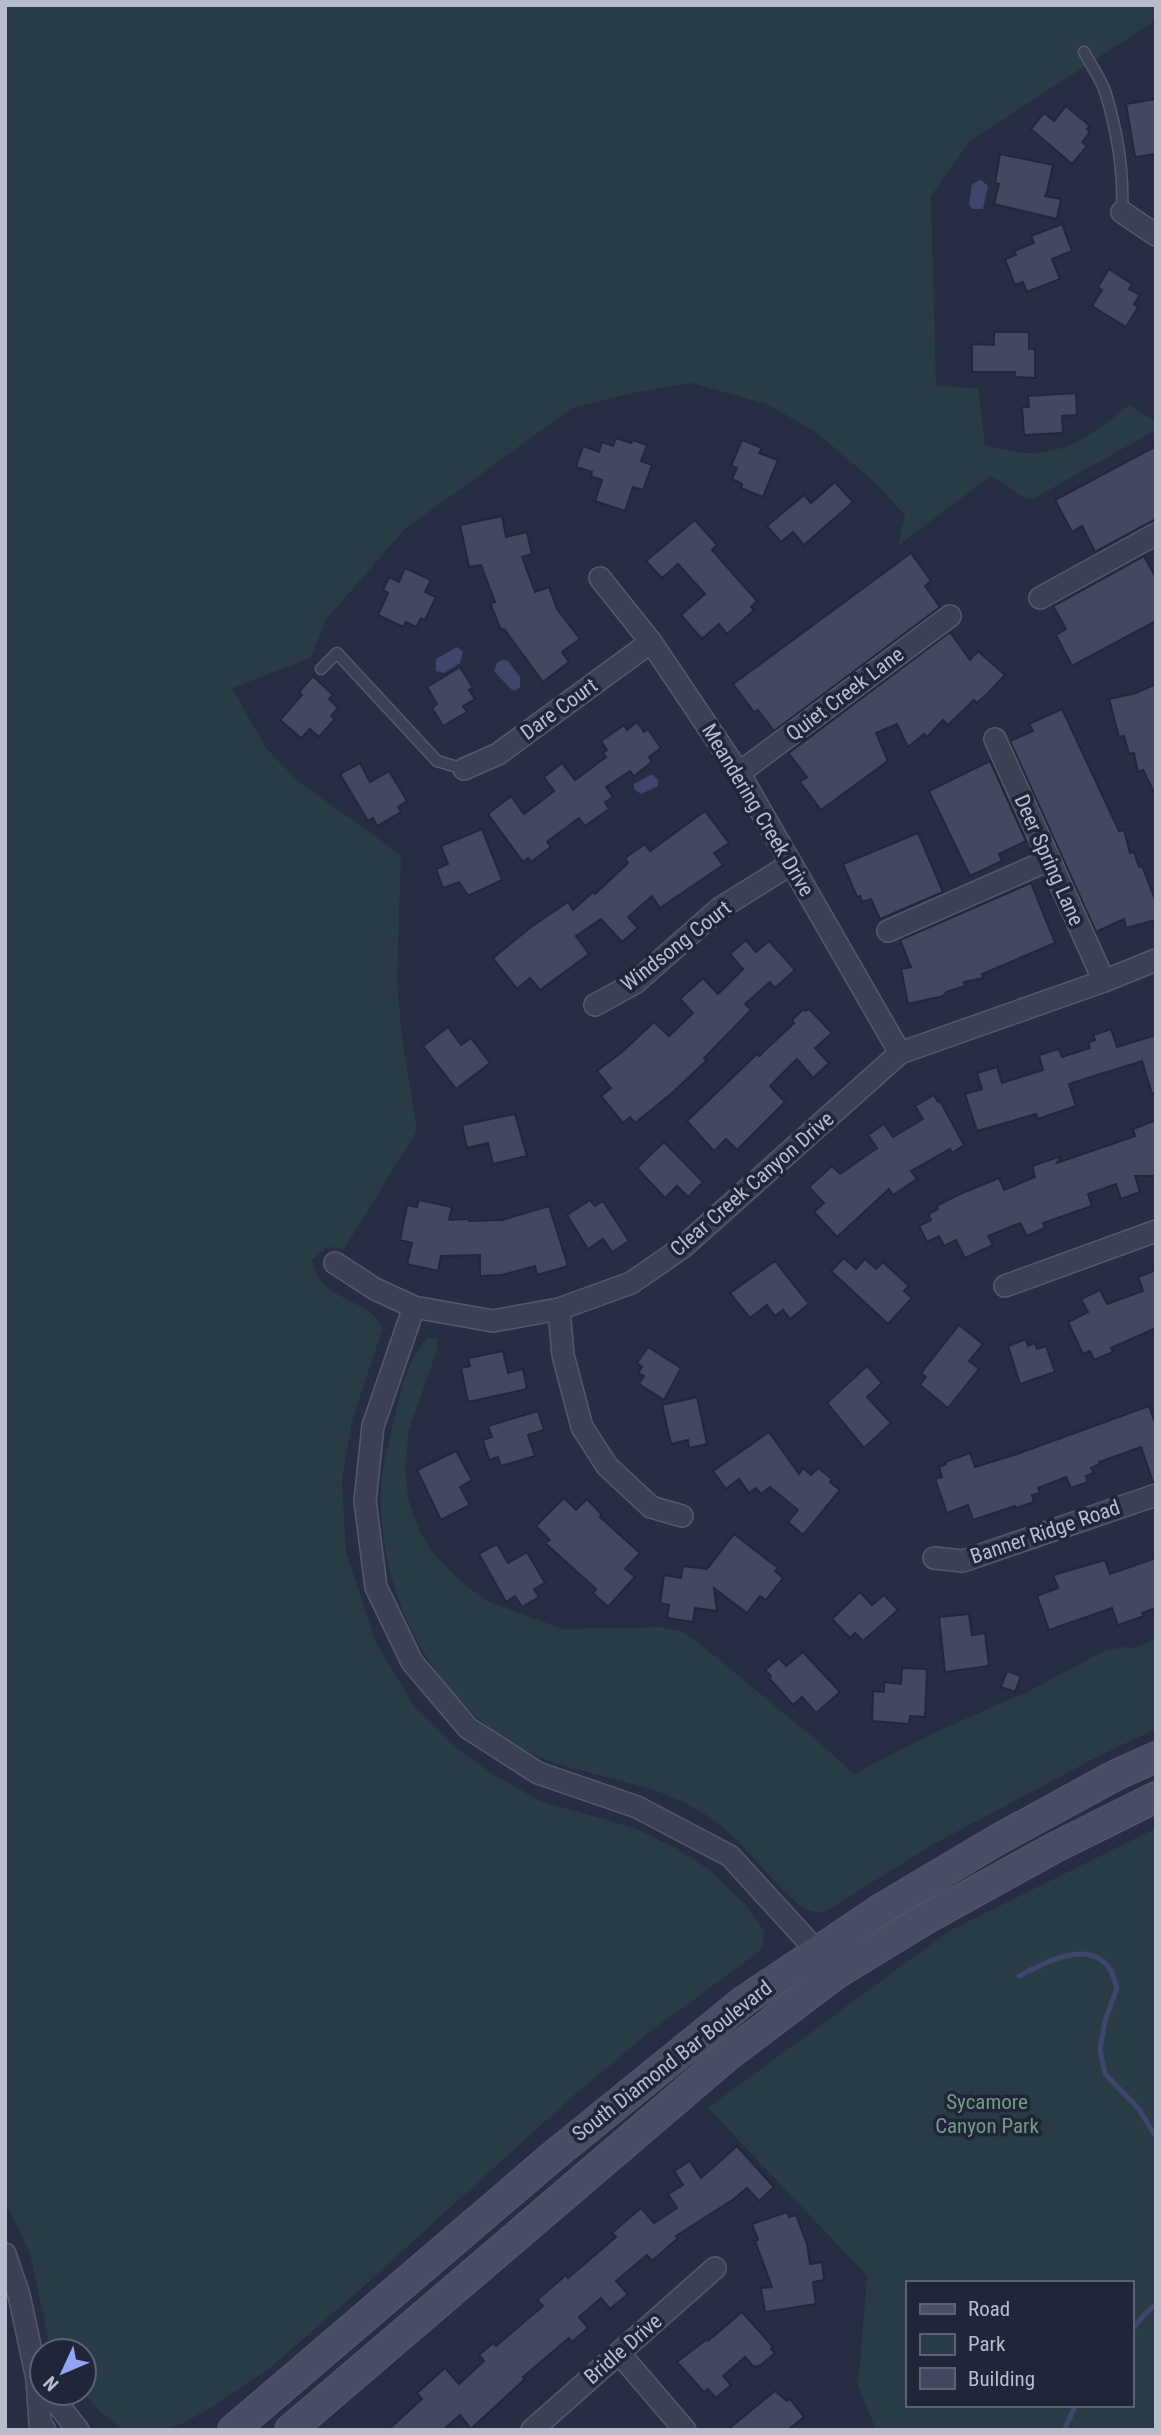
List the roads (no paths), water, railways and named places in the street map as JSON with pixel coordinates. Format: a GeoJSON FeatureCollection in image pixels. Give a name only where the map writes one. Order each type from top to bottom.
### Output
{"type":"FeatureCollection","features":[{"type":"Feature","properties":{"kind":"main road","name":"South Diamond Bar Boulevard"},"geometry":{"type":"LineString","coordinates":[[290,2430],[727,2056],[881,1909],[997,1840],[1116,1775],[1156,1757]]}},
{"type":"Feature","properties":{"kind":"main road","name":"South Diamond Bar Boulevard"},"geometry":{"type":"LineString","coordinates":[[233,2430],[622,2098],[744,2001],[922,1921],[1041,1855],[1156,1797]]}},
{"type":"Feature","properties":{"kind":"street"},"geometry":{"type":"LineString","coordinates":[[1122,212],[1156,235]]}},
{"type":"Feature","properties":{"kind":"street"},"geometry":{"type":"LineString","coordinates":[[1040,598],[1156,534]]}},
{"type":"Feature","properties":{"kind":"street","name":"Meandering Creek Drive"},"geometry":{"type":"LineString","coordinates":[[600,578],[650,642],[739,773],[900,1053]]}},
{"type":"Feature","properties":{"kind":"street","name":"Quiet Creek Lane"},"geometry":{"type":"LineString","coordinates":[[739,773],[950,616]]}},
{"type":"Feature","properties":{"kind":"street","name":"Dare Court"},"geometry":{"type":"LineString","coordinates":[[464,769],[498,754],[650,642]]}},
{"type":"Feature","properties":{"kind":"street","name":"Deer Spring Lane"},"geometry":{"type":"LineString","coordinates":[[995,739],[1104,981]]}},
{"type":"Feature","properties":{"kind":"street"},"geometry":{"type":"LineString","coordinates":[[888,932],[1049,860]]}},
{"type":"Feature","properties":{"kind":"street","name":"Windsong Court"},"geometry":{"type":"LineString","coordinates":[[595,1005],[635,983],[719,909],[792,864]]}},
{"type":"Feature","properties":{"kind":"street","name":"Clear Creek Canyon Drive"},"geometry":{"type":"LineString","coordinates":[[335,1264],[375,1289],[414,1307],[493,1321],[559,1309],[631,1283],[683,1247],[900,1053],[1156,960]]}},
{"type":"Feature","properties":{"kind":"street"},"geometry":{"type":"LineString","coordinates":[[1005,1286],[1156,1231]]}},
{"type":"Feature","properties":{"kind":"street"},"geometry":{"type":"LineString","coordinates":[[414,1307],[373,1426],[365,1501],[376,1587],[412,1662],[468,1728],[538,1773],[636,1807],[730,1856],[827,1962]]}},
{"type":"Feature","properties":{"kind":"street"},"geometry":{"type":"LineString","coordinates":[[559,1309],[563,1356],[582,1427],[607,1466],[651,1507],[682,1516]]}},
{"type":"Feature","properties":{"kind":"street","name":"Banner Ridge Road"},"geometry":{"type":"LineString","coordinates":[[934,1558],[963,1561],[1156,1495]]}},
{"type":"Feature","properties":{"kind":"street"},"geometry":{"type":"LineString","coordinates":[[5,2254],[30,2337]]}},
{"type":"Feature","properties":{"kind":"street","name":"Bridle Drive"},"geometry":{"type":"LineString","coordinates":[[531,2430],[715,2268]]}},
{"type":"Feature","properties":{"kind":"street"},"geometry":{"type":"LineString","coordinates":[[619,2353],[685,2430]]}},
{"type":"Feature","properties":{"kind":"street"},"geometry":{"type":"LineString","coordinates":[[41,2407],[40,2423],[45,2430]]}},
{"type":"Feature","properties":{"kind":"street"},"geometry":{"type":"LineString","coordinates":[[61,2407],[79,2430]]}},
{"type":"Feature","properties":{"kind":"lane"},"geometry":{"type":"LineString","coordinates":[[1084,52],[1104,89],[1110,113],[1123,180],[1122,212]]}},
{"type":"Feature","properties":{"kind":"lane"},"geometry":{"type":"LineString","coordinates":[[321,669],[338,653],[437,761],[464,769]]}},
{"type":"Feature","properties":{"kind":"water"},"geometry":{"type":"Polygon","coordinates":[[[981,180],[988,186],[983,209],[973,209],[969,205],[972,184],[981,180]]]}},
{"type":"Feature","properties":{"kind":"water"},"geometry":{"type":"Polygon","coordinates":[[[457,647],[463,652],[460,663],[444,673],[436,671],[436,659],[457,647]]]}},
{"type":"Feature","properties":{"kind":"water"},"geometry":{"type":"Polygon","coordinates":[[[508,661],[520,677],[520,687],[514,691],[494,671],[497,663],[508,661]]]}},
{"type":"Feature","properties":{"kind":"water"},"geometry":{"type":"Polygon","coordinates":[[[652,774],[658,780],[658,786],[641,794],[634,789],[634,784],[652,774]]]}},
{"type":"Feature","properties":{"kind":"waterway"},"geometry":{"type":"LineString","coordinates":[[1019,1976],[1052,1960],[1077,1954],[1100,1959],[1109,1968],[1117,1988],[1105,2021],[1100,2049],[1105,2074],[1139,2109],[1156,2137]]}},
{"type":"Feature","properties":{"kind":"waterway"},"geometry":{"type":"LineString","coordinates":[[1133,2329],[1156,2304]]}},
{"type":"Feature","properties":{"kind":"waterway"},"geometry":{"type":"LineString","coordinates":[[1064,2430],[1075,2407]]}},
{"type":"Feature","properties":{"kind":"park label","name":"Sycamore Canyon Park"},"geometry":{"type":"Point","coordinates":[987,2114]}}]}
